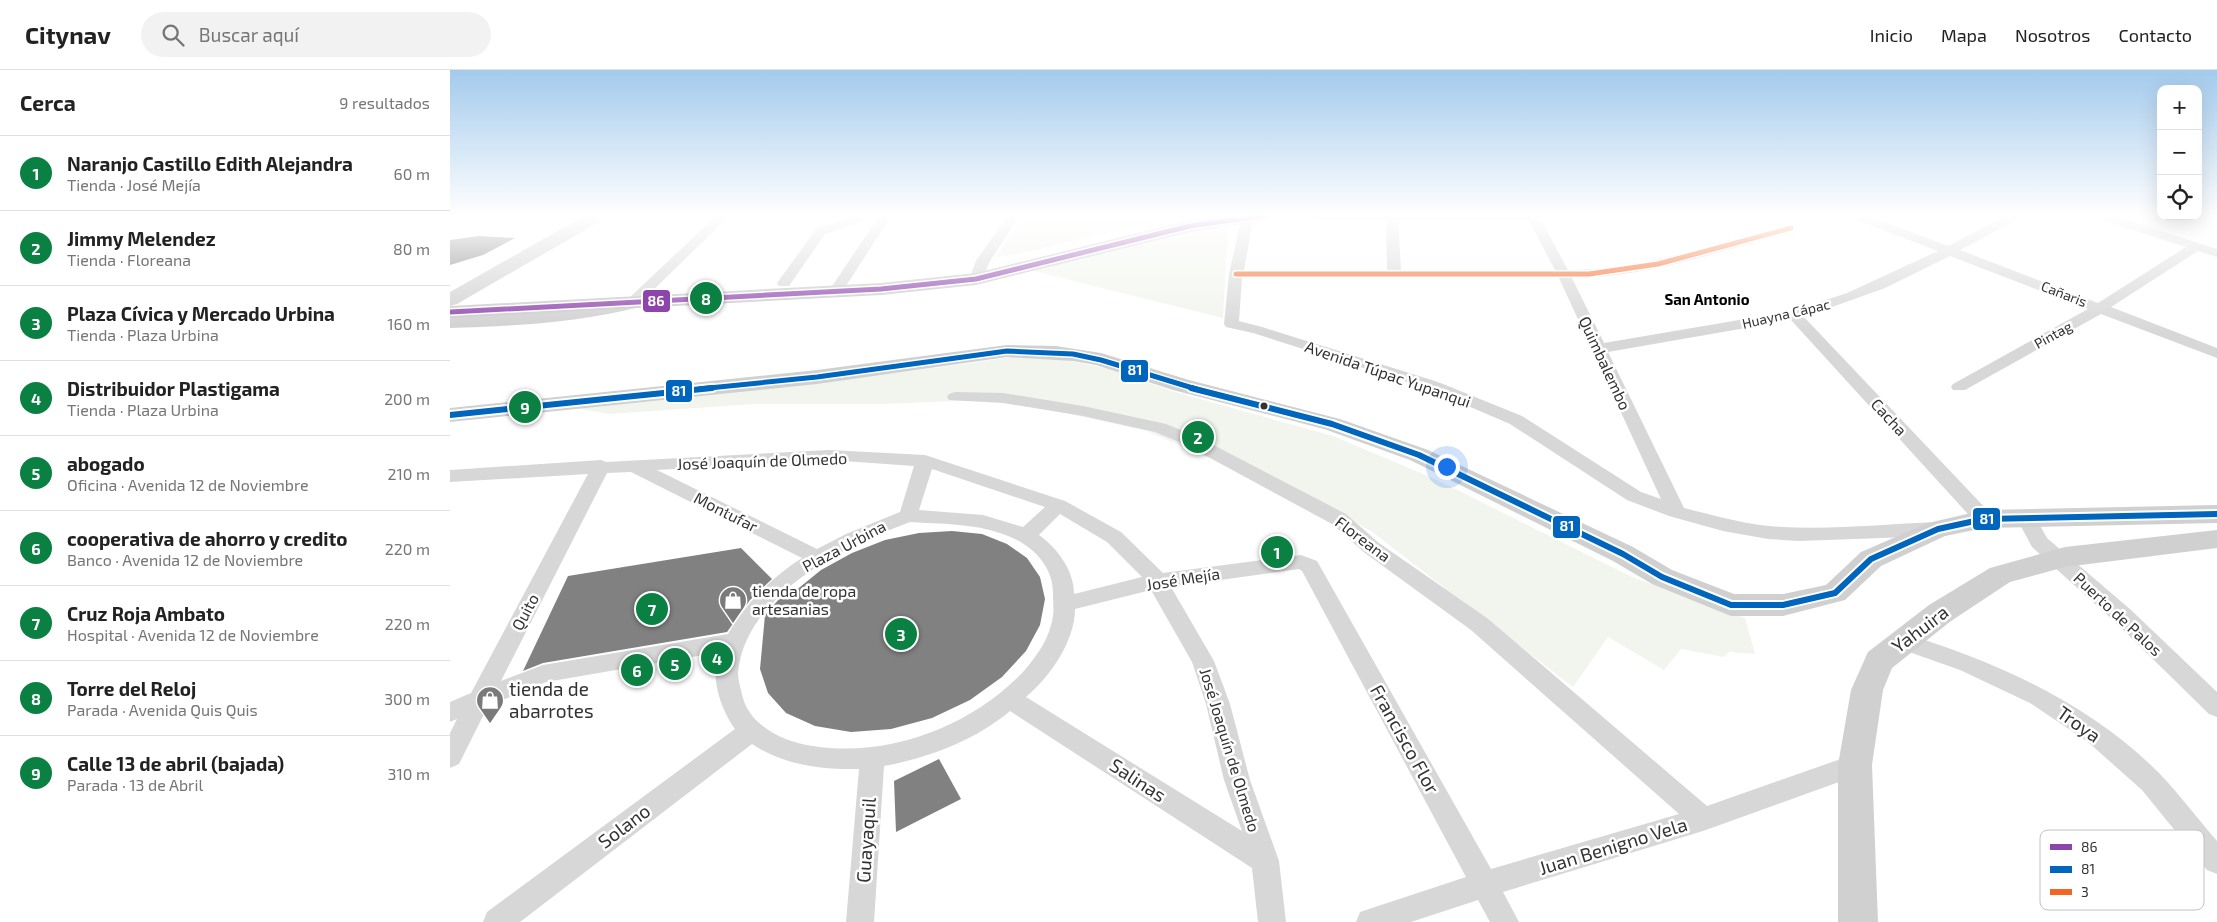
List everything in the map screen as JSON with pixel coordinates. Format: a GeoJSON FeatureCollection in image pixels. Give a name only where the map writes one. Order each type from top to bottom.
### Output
{"type":"FeatureCollection","features":[{"type":"Feature","properties":{"kind":"main road"},"geometry":{"type":"LineString","coordinates":[[978,273],[1050,255]]}},
{"type":"Feature","properties":{"kind":"main road"},"geometry":{"type":"LineString","coordinates":[[451,302],[632,303],[840,286],[910,275],[978,273],[1060,255]]}},
{"type":"Feature","properties":{"kind":"main road"},"geometry":{"type":"LineString","coordinates":[[451,302],[784,283],[840,286]]}},
{"type":"Feature","properties":{"kind":"street"},"geometry":{"type":"LineString","coordinates":[[451,302],[531,255]]}},
{"type":"Feature","properties":{"kind":"street"},"geometry":{"type":"LineString","coordinates":[[450,322],[538,319],[596,312],[632,303],[683,255]]}},
{"type":"Feature","properties":{"kind":"street"},"geometry":{"type":"LineString","coordinates":[[784,283],[804,255]]}},
{"type":"Feature","properties":{"kind":"street"},"geometry":{"type":"LineString","coordinates":[[840,286],[860,255]]}},
{"type":"Feature","properties":{"kind":"street"},"geometry":{"type":"LineString","coordinates":[[978,273],[989,255]]}},
{"type":"Feature","properties":{"kind":"street"},"geometry":{"type":"LineString","coordinates":[[1240,255],[1236,274],[1564,275],[1613,272],[1658,264],[1692,255]]}},
{"type":"Feature","properties":{"kind":"street"},"geometry":{"type":"LineString","coordinates":[[1393,255],[1394,273]]}},
{"type":"Feature","properties":{"kind":"street","name":"Quimbalembo"},"geometry":{"type":"LineString","coordinates":[[1554,255],[1676,512]]}},
{"type":"Feature","properties":{"kind":"street","name":"Huayna Cápac"},"geometry":{"type":"LineString","coordinates":[[1598,349],[1794,315],[1846,300],[1941,255]]}},
{"type":"Feature","properties":{"kind":"street","name":"Cañaris"},"geometry":{"type":"LineString","coordinates":[[1963,255],[2217,353]]}},
{"type":"Feature","properties":{"kind":"street","name":"Pintag"},"geometry":{"type":"LineString","coordinates":[[1959,387],[2100,308],[2184,255]]}},
{"type":"Feature","properties":{"kind":"street","name":"Avenida Túpac Yupanqui"},"geometry":{"type":"LineString","coordinates":[[1236,274],[1230,324],[1257,330],[1432,385],[1516,420],[1634,496],[1676,512],[1722,525],[1768,532],[1799,534],[1938,529]]}},
{"type":"Feature","properties":{"kind":"street","name":"Cacha"},"geometry":{"type":"LineString","coordinates":[[1794,315],[1984,519]]}},
{"type":"Feature","properties":{"kind":"street"},"geometry":{"type":"LineString","coordinates":[[450,416],[497,409],[817,377],[1007,351],[1073,354],[1101,360],[1181,385],[1332,424],[1411,452],[1623,554],[1662,577],[1690,590],[1731,605],[1783,605],[1835,593],[1872,559],[1938,529],[1984,519],[2217,514]]}},
{"type":"Feature","properties":{"kind":"street","name":"Floreana"},"geometry":{"type":"LineString","coordinates":[[955,397],[1003,398],[1083,411],[1160,428],[1192,442],[1340,519],[1372,548],[1479,624],[1703,819]]}},
{"type":"Feature","properties":{"kind":"street","name":"José Joaquín de Olmedo"},"geometry":{"type":"LineString","coordinates":[[450,476],[602,466],[636,467],[829,455],[925,461],[1058,504],[1114,537],[1158,581],[1204,661],[1218,704],[1237,780],[1265,862],[1272,922]]}},
{"type":"Feature","properties":{"kind":"street"},"geometry":{"type":"LineString","coordinates":[[908,516],[925,461]]}},
{"type":"Feature","properties":{"kind":"street","name":"Quito"},"geometry":{"type":"LineString","coordinates":[[450,758],[478,700],[602,466]]}},
{"type":"Feature","properties":{"kind":"street","name":"Montufar"},"geometry":{"type":"LineString","coordinates":[[636,467],[816,557]]}},
{"type":"Feature","properties":{"kind":"street"},"geometry":{"type":"LineString","coordinates":[[1026,536],[1058,504]]}},
{"type":"Feature","properties":{"kind":"street","name":"Plaza Urbina"},"geometry":{"type":"LineString","coordinates":[[908,516],[962,519],[997,525],[1026,536],[1048,553],[1062,576],[1067,603],[1060,634],[1041,667],[1010,699],[970,726],[922,746],[872,758],[824,759],[782,749],[751,731],[732,704],[727,673],[735,641],[754,610],[782,581],[816,557],[884,524],[908,516]]}},
{"type":"Feature","properties":{"kind":"street","name":"Puerto de Palos"},"geometry":{"type":"LineString","coordinates":[[2026,517],[2039,542],[2124,616],[2217,707]]}},
{"type":"Feature","properties":{"kind":"street","name":"Yahuira"},"geometry":{"type":"LineString","coordinates":[[1858,922],[1855,764],[1867,690],[1879,661],[1940,613],[2000,575],[2065,557],[2217,539]]}},
{"type":"Feature","properties":{"kind":"street","name":"José Mejía"},"geometry":{"type":"LineString","coordinates":[[1067,603],[1158,581],[1300,562]]}},
{"type":"Feature","properties":{"kind":"street","name":"Francisco Flor"},"geometry":{"type":"LineString","coordinates":[[1300,562],[1310,566],[1505,922]]}},
{"type":"Feature","properties":{"kind":"street"},"geometry":{"type":"LineString","coordinates":[[450,712],[543,674],[735,641]]}},
{"type":"Feature","properties":{"kind":"street","name":"Troya"},"geometry":{"type":"LineString","coordinates":[[1903,641],[1968,664],[2038,696],[2097,736],[2151,782],[2191,830]]}},
{"type":"Feature","properties":{"kind":"street","name":"Salinas"},"geometry":{"type":"LineString","coordinates":[[1010,699],[1265,862]]}},
{"type":"Feature","properties":{"kind":"street","name":"Solano"},"geometry":{"type":"LineString","coordinates":[[497,922],[751,731]]}},
{"type":"Feature","properties":{"kind":"street","name":"Guayaquil"},"geometry":{"type":"LineString","coordinates":[[860,922],[872,758]]}},
{"type":"Feature","properties":{"kind":"street","name":"Juan Benigno Vela"},"geometry":{"type":"LineString","coordinates":[[1370,922],[1485,884],[1703,819],[1855,764]]}},
{"type":"Feature","properties":{"kind":"street","name":"Troya"},"geometry":{"type":"LineString","coordinates":[[2204,845],[2217,861]]}},
{"type":"Feature","properties":{"kind":"shaded area"},"geometry":{"type":"Polygon","coordinates":[[[997,255],[1013,255],[1008,256],[996,257],[997,255]]]}},
{"type":"Feature","properties":{"kind":"shaded area"},"geometry":{"type":"Polygon","coordinates":[[[1094,255],[1226,255],[1223,318],[1030,270],[1094,255]]]}},
{"type":"Feature","properties":{"kind":"shaded area"},"geometry":{"type":"Polygon","coordinates":[[[1012,357],[1056,358],[1109,369],[1175,392],[1333,436],[1437,480],[1632,577],[1745,618],[1755,654],[1729,652],[1724,657],[1681,649],[1664,670],[1608,637],[1573,687],[1371,531],[1293,489],[1202,455],[1147,431],[1039,407],[981,400],[881,404],[754,404],[609,414],[575,408],[927,369],[1012,357]]]}},
{"type":"Feature","properties":{"kind":"building"},"geometry":{"type":"Polygon","coordinates":[[[450,255],[483,255],[483,255],[450,265],[450,255]]]}},
{"type":"Feature","properties":{"kind":"building"},"geometry":{"type":"Polygon","coordinates":[[[952,531],[982,534],[1007,544],[1027,558],[1040,577],[1045,599],[1040,625],[1026,651],[1002,677],[970,700],[932,718],[891,729],[851,732],[815,726],[786,713],[768,693],[760,669],[765,615],[780,598],[786,593],[789,596],[821,570],[852,553],[885,540],[919,533],[952,531]]]}},
{"type":"Feature","properties":{"kind":"building"},"geometry":{"type":"Polygon","coordinates":[[[741,548],[772,579],[750,600],[727,632],[543,663],[523,671],[568,576],[741,548]]]}},
{"type":"Feature","properties":{"kind":"building"},"geometry":{"type":"Polygon","coordinates":[[[939,759],[961,799],[896,832],[894,781],[939,759]]]}},
{"type":"Feature","properties":{"kind":"transit line","name":"86"},"geometry":{"type":"LineString","coordinates":[[450,312],[881,289],[976,279],[1074,255]]}},
{"type":"Feature","properties":{"kind":"transit line","name":"3"},"geometry":{"type":"LineString","coordinates":[[1236,274],[1589,274],[1658,264],[1692,255]]}},
{"type":"Feature","properties":{"kind":"transit line","name":"81"},"geometry":{"type":"LineString","coordinates":[[450,415],[817,377],[1007,351],[1073,354],[1101,360],[1181,385],[1332,424],[1419,455],[1623,554],[1662,577],[1731,605],[1783,605],[1835,593],[1871,559],[1938,529],[1984,519],[2217,514]]}},
{"type":"Feature","properties":{"kind":"place","name":"Torre del Reloj"},"geometry":{"type":"Point","coordinates":[706,298]}},
{"type":"Feature","properties":{"kind":"place","name":"Calle 13 de abril (bajada)"},"geometry":{"type":"Point","coordinates":[525,407]}},
{"type":"Feature","properties":{"kind":"place","name":"Jimmy Melendez"},"geometry":{"type":"Point","coordinates":[1198,437]}},
{"type":"Feature","properties":{"kind":"place","name":"Naranjo Castillo Edith Alejandra"},"geometry":{"type":"Point","coordinates":[1277,552]}},
{"type":"Feature","properties":{"kind":"place","name":"Cruz Roja Ambato"},"geometry":{"type":"Point","coordinates":[652,609]}},
{"type":"Feature","properties":{"kind":"place","name":"tienda de ropa artesanias"},"geometry":{"type":"Point","coordinates":[733,624]}},
{"type":"Feature","properties":{"kind":"place","name":"Plaza Cívica y Mercado Urbina"},"geometry":{"type":"Point","coordinates":[901,634]}},
{"type":"Feature","properties":{"kind":"place","name":"Distribuidor Plastigama"},"geometry":{"type":"Point","coordinates":[717,658]}},
{"type":"Feature","properties":{"kind":"place","name":"abogado"},"geometry":{"type":"Point","coordinates":[675,664]}},
{"type":"Feature","properties":{"kind":"place","name":"cooperativa de ahorro y credito"},"geometry":{"type":"Point","coordinates":[637,670]}},
{"type":"Feature","properties":{"kind":"place","name":"tienda de abarrotes"},"geometry":{"type":"Point","coordinates":[490,724]}},
{"type":"Feature","properties":{"kind":"district","name":"San Antonio"},"geometry":{"type":"Point","coordinates":[1707,300]}}]}
